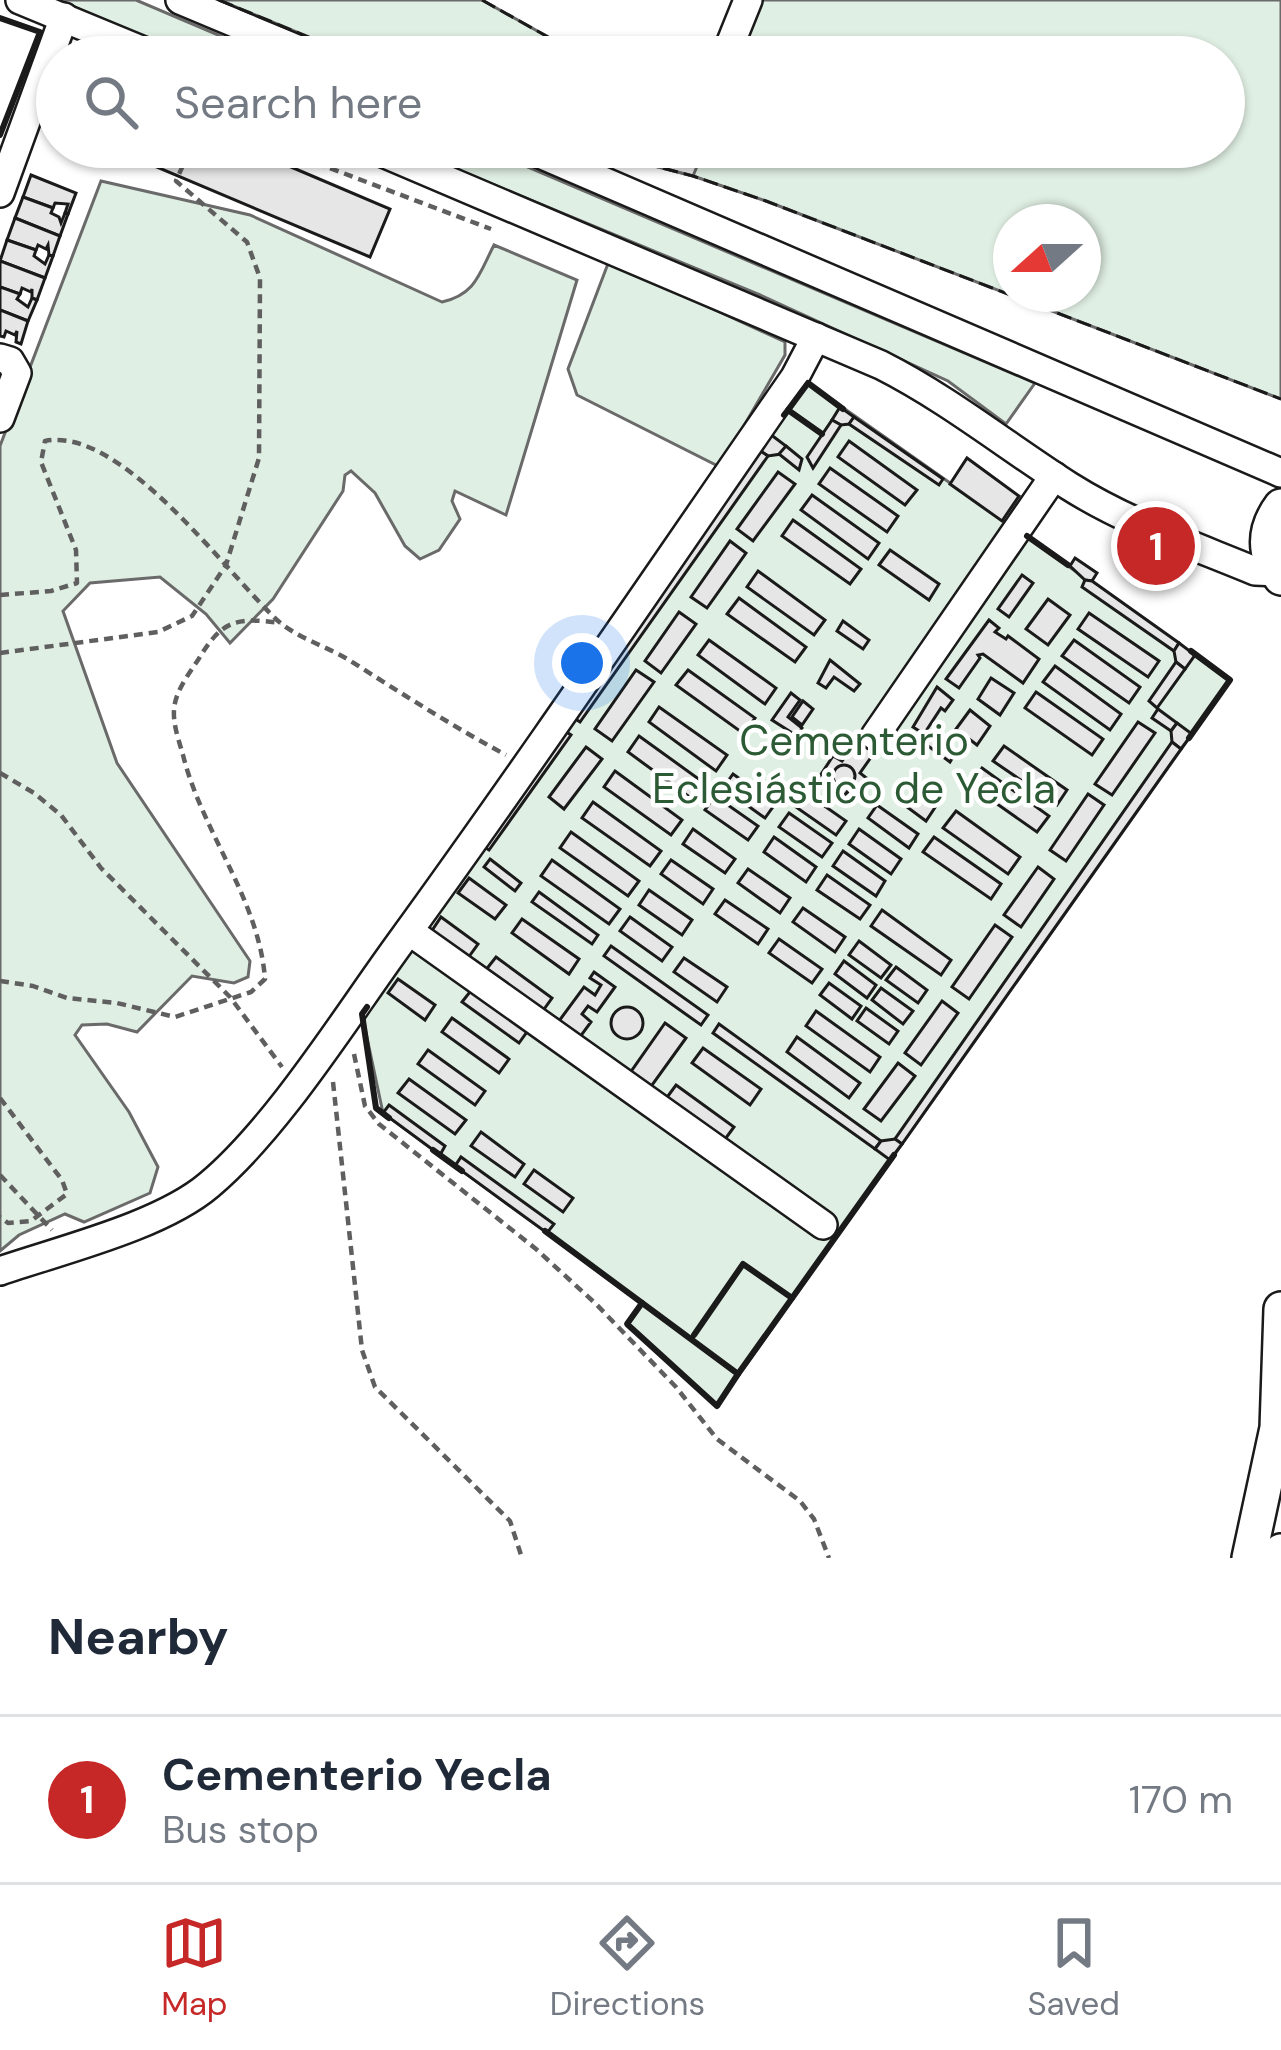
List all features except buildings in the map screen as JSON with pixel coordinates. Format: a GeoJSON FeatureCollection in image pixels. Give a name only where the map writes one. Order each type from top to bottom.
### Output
{"type":"FeatureCollection","features":[{"type":"Feature","properties":{"kind":"main road"},"geometry":{"type":"LineString","coordinates":[[1278,575],[1269,560],[1268,532],[1281,506]]}},
{"type":"Feature","properties":{"kind":"main road"},"geometry":{"type":"LineString","coordinates":[[1249,1558],[1277,1428],[1281,1309]]}},
{"type":"Feature","properties":{"kind":"street"},"geometry":{"type":"LineString","coordinates":[[20,0],[109,36]]}},
{"type":"Feature","properties":{"kind":"street"},"geometry":{"type":"LineString","coordinates":[[180,0],[266,36]]}},
{"type":"Feature","properties":{"kind":"street"},"geometry":{"type":"LineString","coordinates":[[733,36],[748,0]]}},
{"type":"Feature","properties":{"kind":"street"},"geometry":{"type":"LineString","coordinates":[[57,36],[64,17]]}},
{"type":"Feature","properties":{"kind":"street"},"geometry":{"type":"LineString","coordinates":[[0,193],[36,94]]}},
{"type":"Feature","properties":{"kind":"street"},"geometry":{"type":"LineString","coordinates":[[418,168],[922,386],[1054,476],[1143,524],[1255,571],[1278,575]]}},
{"type":"Feature","properties":{"kind":"street"},"geometry":{"type":"LineString","coordinates":[[576,168],[1281,473]]}},
{"type":"Feature","properties":{"kind":"street"},"geometry":{"type":"LineString","coordinates":[[0,1271],[152,1217],[210,1184],[295,1086],[527,767],[816,337]]}},
{"type":"Feature","properties":{"kind":"street"},"geometry":{"type":"LineString","coordinates":[[0,418],[17,373],[5,360]]}},
{"type":"Feature","properties":{"kind":"street"},"geometry":{"type":"LineString","coordinates":[[874,736],[1054,476]]}},
{"type":"Feature","properties":{"kind":"street"},"geometry":{"type":"LineString","coordinates":[[409,931],[823,1225]]}},
{"type":"Feature","properties":{"kind":"path"},"geometry":{"type":"LineString","coordinates":[[0,653],[158,632],[192,616],[226,565],[260,458],[260,278],[247,242],[176,181],[181,168]]}},
{"type":"Feature","properties":{"kind":"path"},"geometry":{"type":"LineString","coordinates":[[330,168],[491,229]]}},
{"type":"Feature","properties":{"kind":"path"},"geometry":{"type":"LineString","coordinates":[[0,595],[50,591],[76,583],[76,550],[41,462],[40,448],[45,441],[71,440],[108,455],[226,565],[280,623],[527,767]]}},
{"type":"Feature","properties":{"kind":"path"},"geometry":{"type":"LineString","coordinates":[[0,981],[175,1017],[259,987],[265,979],[264,967],[244,900],[202,816],[174,709],[178,693],[223,626],[244,620],[280,623]]}},
{"type":"Feature","properties":{"kind":"path"},"geometry":{"type":"LineString","coordinates":[[0,773],[61,815],[101,868],[230,997],[295,1086]]}},
{"type":"Feature","properties":{"kind":"path"},"geometry":{"type":"LineString","coordinates":[[346,1017],[365,1106],[379,1124],[536,1249],[596,1304],[676,1387],[717,1439],[800,1501],[814,1519],[829,1558]]}},
{"type":"Feature","properties":{"kind":"path"},"geometry":{"type":"LineString","coordinates":[[328,1041],[368,1376],[510,1521],[522,1558]]}},
{"type":"Feature","properties":{"kind":"path"},"geometry":{"type":"LineString","coordinates":[[0,1099],[62,1180],[67,1194],[31,1221],[8,1223],[0,1216]]}},
{"type":"Feature","properties":{"kind":"path"},"geometry":{"type":"LineString","coordinates":[[0,1175],[68,1248]]}},
{"type":"Feature","properties":{"kind":"green space"},"geometry":{"type":"Polygon","coordinates":[[[58,0],[136,0],[221,36],[141,36],[58,0]]]}},
{"type":"Feature","properties":{"kind":"green space"},"geometry":{"type":"Polygon","coordinates":[[[219,0],[482,0],[546,36],[306,36],[219,0]]]}},
{"type":"Feature","properties":{"kind":"green space"},"geometry":{"type":"Polygon","coordinates":[[[761,0],[1281,0],[1281,399],[1055,312],[1101,312],[1101,204],[993,204],[993,288],[766,201],[662,168],[1245,168],[1245,36],[747,36],[761,0]]]}},
{"type":"Feature","properties":{"kind":"green space"},"geometry":{"type":"Polygon","coordinates":[[[454,168],[530,168],[1035,383],[1006,424],[948,381],[760,295],[454,168]]]}},
{"type":"Feature","properties":{"kind":"green space"},"geometry":{"type":"Polygon","coordinates":[[[101,181],[250,215],[442,302],[469,288],[494,245],[577,280],[506,515],[455,491],[452,501],[460,519],[439,550],[420,559],[405,546],[375,493],[351,471],[273,599],[230,643],[206,614],[160,577],[90,583],[63,611],[117,763],[250,961],[248,977],[234,983],[192,976],[137,1032],[107,1024],[82,1025],[75,1035],[129,1112],[158,1167],[150,1193],[84,1222],[65,1214],[19,1235],[0,1251],[0,446],[101,181]]]}},
{"type":"Feature","properties":{"kind":"green space"},"geometry":{"type":"Polygon","coordinates":[[[609,261],[785,342],[785,355],[720,467],[577,395],[568,369],[609,261]]]}},
{"type":"Feature","properties":{"kind":"green space","name":"Cementerio Eclesiástico de Yecla"},"geometry":{"type":"Polygon","coordinates":[[[808,383],[1230,680],[717,1406],[627,1324],[642,1302],[383,1113],[362,1014],[808,383]]]}},
{"type":"Feature","properties":{"kind":"shaded area"},"geometry":{"type":"Polygon","coordinates":[[[662,168],[696,168],[693,176],[662,168]]]}},
{"type":"Feature","properties":{"kind":"fence"},"geometry":{"type":"LineString","coordinates":[[219,0],[306,36]]}},
{"type":"Feature","properties":{"kind":"fence"},"geometry":{"type":"LineString","coordinates":[[482,0],[546,36]]}},
{"type":"Feature","properties":{"kind":"fence"},"geometry":{"type":"LineString","coordinates":[[662,168],[766,201],[1281,399]]}},
{"type":"Feature","properties":{"kind":"wall"},"geometry":{"type":"LineString","coordinates":[[0,18],[40,32],[38,36]]}},
{"type":"Feature","properties":{"kind":"wall"},"geometry":{"type":"LineString","coordinates":[[0,135],[36,42]]}},
{"type":"Feature","properties":{"kind":"wall"},"geometry":{"type":"LineString","coordinates":[[788,410],[808,383],[843,409]]}},
{"type":"Feature","properties":{"kind":"wall"},"geometry":{"type":"LineString","coordinates":[[784,415],[788,410],[822,434]]}},
{"type":"Feature","properties":{"kind":"wall"},"geometry":{"type":"LineString","coordinates":[[1027,536],[1068,565]]}},
{"type":"Feature","properties":{"kind":"wall"},"geometry":{"type":"LineString","coordinates":[[1189,738],[1230,680],[1191,651]]}},
{"type":"Feature","properties":{"kind":"wall"},"geometry":{"type":"LineString","coordinates":[[367,1007],[362,1014],[376,1108],[389,1118]]}},
{"type":"Feature","properties":{"kind":"wall"},"geometry":{"type":"LineString","coordinates":[[433,1150],[462,1171]]}},
{"type":"Feature","properties":{"kind":"wall"},"geometry":{"type":"LineString","coordinates":[[545,1231],[738,1374],[894,1155]]}},
{"type":"Feature","properties":{"kind":"wall"},"geometry":{"type":"LineString","coordinates":[[694,1335],[743,1264],[792,1298]]}},
{"type":"Feature","properties":{"kind":"wall"},"geometry":{"type":"LineString","coordinates":[[642,1303],[627,1324],[717,1406],[738,1374]]}},
{"type":"Feature","properties":{"kind":"place","name":"Cementerio Yecla"},"geometry":{"type":"Point","coordinates":[1156,546]}}]}
